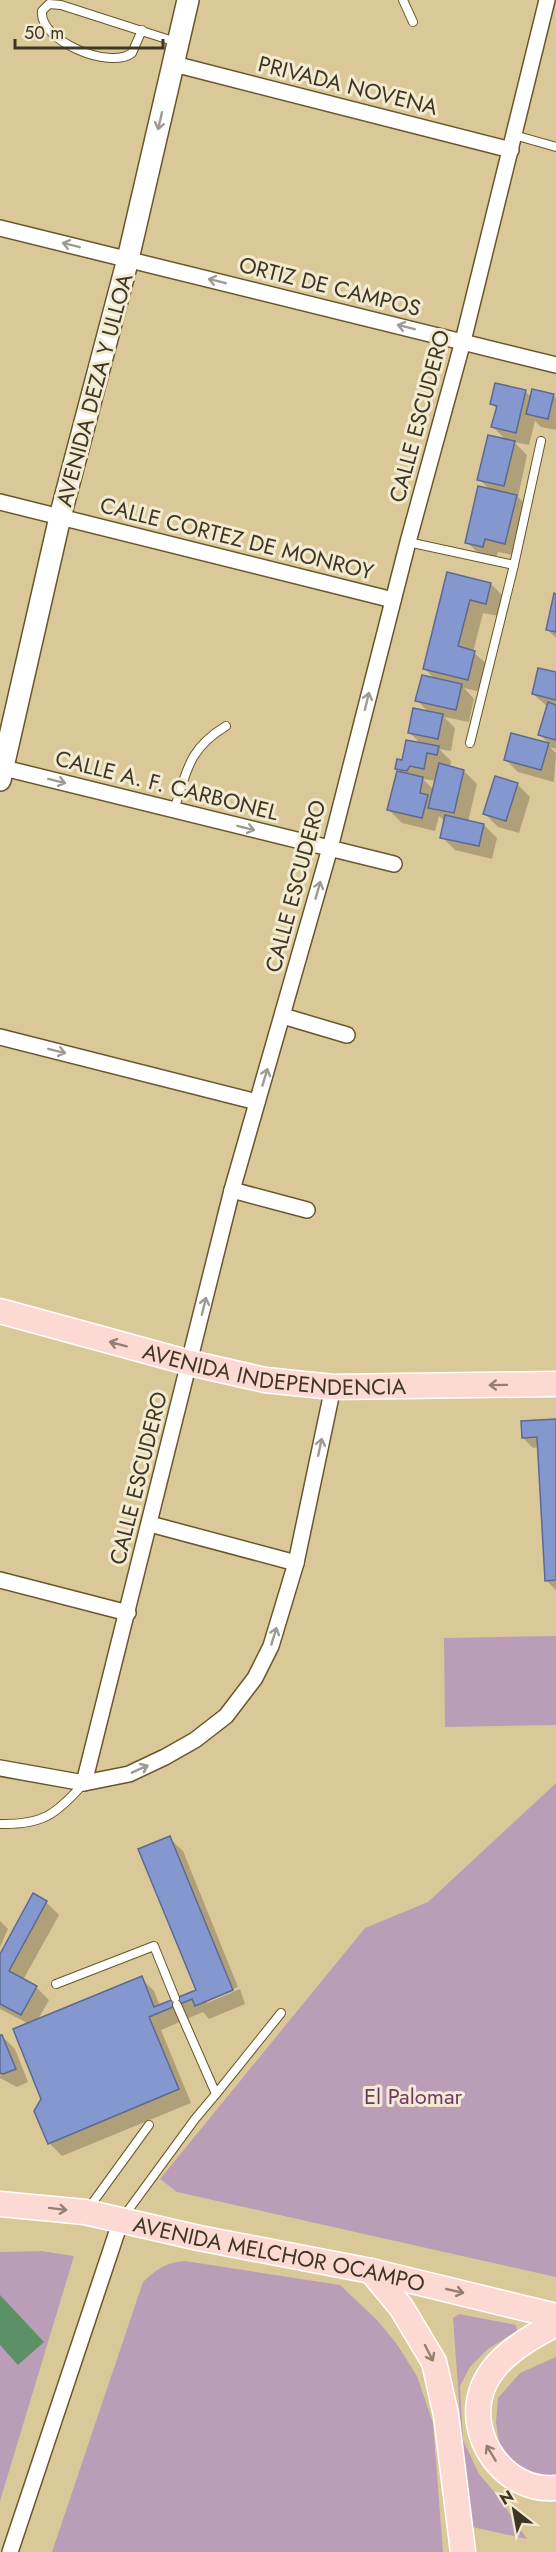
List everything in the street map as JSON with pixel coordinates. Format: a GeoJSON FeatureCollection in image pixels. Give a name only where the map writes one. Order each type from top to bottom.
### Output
{"type":"FeatureCollection","features":[{"type":"Feature","properties":{"kind":"main road","name":"AVENIDA DEZA Y ULLOA"},"geometry":{"type":"LineString","coordinates":[[1,771],[60,517],[128,259],[174,64],[186,0]]}},
{"type":"Feature","properties":{"kind":"main road","name":"AVENIDA INDEPENDENCIA"},"geometry":{"type":"LineString","coordinates":[[0,1311],[190,1363],[265,1380],[333,1387],[556,1384]]}},
{"type":"Feature","properties":{"kind":"main road","name":"AVENIDA MELCHOR OCAMPO"},"geometry":{"type":"LineString","coordinates":[[4,2201],[85,2212],[371,2271],[556,2316]]}},
{"type":"Feature","properties":{"kind":"main road"},"geometry":{"type":"LineString","coordinates":[[371,2271],[401,2307],[434,2362],[446,2415],[463,2552]]}},
{"type":"Feature","properties":{"kind":"main road"},"geometry":{"type":"LineString","coordinates":[[556,2324],[526,2340],[499,2364],[483,2385],[476,2413],[480,2434],[494,2460],[515,2480],[547,2489],[556,2488]]}},
{"type":"Feature","properties":{"kind":"street","name":"CALLE ESCUDERO"},"geometry":{"type":"LineString","coordinates":[[84,1784],[232,1190],[330,848],[408,542],[463,341],[546,0]]}},
{"type":"Feature","properties":{"kind":"street","name":"PRIVADA NOVENA"},"geometry":{"type":"LineString","coordinates":[[174,64],[511,150]]}},
{"type":"Feature","properties":{"kind":"street","name":"ORTIZ DE CAMPOS"},"geometry":{"type":"LineString","coordinates":[[0,228],[556,365]]}},
{"type":"Feature","properties":{"kind":"street","name":"CALLE CORTEZ DE MONROY"},"geometry":{"type":"LineString","coordinates":[[0,502],[393,600]]}},
{"type":"Feature","properties":{"kind":"street","name":"CALLE A. F. CARBONEL"},"geometry":{"type":"LineString","coordinates":[[1,771],[174,810],[394,864]]}},
{"type":"Feature","properties":{"kind":"street"},"geometry":{"type":"LineString","coordinates":[[283,1016],[347,1035]]}},
{"type":"Feature","properties":{"kind":"street"},"geometry":{"type":"LineString","coordinates":[[0,1036],[257,1102]]}},
{"type":"Feature","properties":{"kind":"street"},"geometry":{"type":"LineString","coordinates":[[232,1190],[307,1210]]}},
{"type":"Feature","properties":{"kind":"street"},"geometry":{"type":"LineString","coordinates":[[0,1768],[84,1784],[129,1774],[195,1740],[226,1716],[255,1678],[271,1646],[296,1563],[333,1387]]}},
{"type":"Feature","properties":{"kind":"street"},"geometry":{"type":"LineString","coordinates":[[150,1524],[296,1563]]}},
{"type":"Feature","properties":{"kind":"street"},"geometry":{"type":"LineString","coordinates":[[0,1580],[128,1613]]}},
{"type":"Feature","properties":{"kind":"street"},"geometry":{"type":"LineString","coordinates":[[10,2552],[121,2220]]}},
{"type":"Feature","properties":{"kind":"lane"},"geometry":{"type":"LineString","coordinates":[[403,0],[413,22]]}},
{"type":"Feature","properties":{"kind":"lane"},"geometry":{"type":"LineString","coordinates":[[142,30],[132,53],[115,60],[81,51],[52,35],[44,25],[42,11],[45,6],[55,4],[142,30],[178,43]]}},
{"type":"Feature","properties":{"kind":"lane"},"geometry":{"type":"LineString","coordinates":[[514,135],[556,147]]}},
{"type":"Feature","properties":{"kind":"lane"},"geometry":{"type":"LineString","coordinates":[[470,743],[542,441]]}},
{"type":"Feature","properties":{"kind":"lane"},"geometry":{"type":"LineString","coordinates":[[408,542],[514,565]]}},
{"type":"Feature","properties":{"kind":"lane"},"geometry":{"type":"LineString","coordinates":[[174,810],[193,754],[213,734],[226,726]]}},
{"type":"Feature","properties":{"kind":"lane"},"geometry":{"type":"LineString","coordinates":[[0,1824],[27,1825],[48,1816],[66,1804],[84,1784]]}},
{"type":"Feature","properties":{"kind":"lane"},"geometry":{"type":"LineString","coordinates":[[56,1984],[154,1946],[216,2094]]}},
{"type":"Feature","properties":{"kind":"lane"},"geometry":{"type":"LineString","coordinates":[[121,2220],[195,2119],[281,2013]]}},
{"type":"Feature","properties":{"kind":"lane"},"geometry":{"type":"LineString","coordinates":[[85,2212],[149,2125]]}},
{"type":"Feature","properties":{"kind":"green space"},"geometry":{"type":"Polygon","coordinates":[[[556,1636],[556,1725],[445,1727],[444,1638],[556,1636]]]}},
{"type":"Feature","properties":{"kind":"green space","name":"El Palomar"},"geometry":{"type":"Polygon","coordinates":[[[556,1783],[556,2277],[177,2192],[160,2179],[365,1928],[428,1902],[556,1783]]]}},
{"type":"Feature","properties":{"kind":"green space"},"geometry":{"type":"Polygon","coordinates":[[[41,2251],[74,2256],[0,2501],[0,2252],[41,2251]]]}},
{"type":"Feature","properties":{"kind":"green space"},"geometry":{"type":"Polygon","coordinates":[[[185,2261],[340,2285],[377,2320],[396,2343],[417,2376],[433,2423],[443,2552],[52,2552],[143,2282],[162,2267],[185,2261]]]}},
{"type":"Feature","properties":{"kind":"green space"},"geometry":{"type":"Polygon","coordinates":[[[459,2314],[516,2325],[517,2331],[488,2349],[470,2367],[460,2386],[463,2440],[479,2474],[497,2495],[527,2539],[468,2526],[453,2318],[459,2314]]]}},
{"type":"Feature","properties":{"kind":"green space"},"geometry":{"type":"Polygon","coordinates":[[[556,2357],[556,2478],[529,2474],[510,2466],[500,2449],[496,2422],[498,2398],[520,2373],[556,2357]]]}},
{"type":"Feature","properties":{"kind":"shaded area"},"geometry":{"type":"Polygon","coordinates":[[[0,2295],[44,2342],[18,2365],[0,2345],[0,2295]]]}},
{"type":"Feature","properties":{"kind":"building"},"geometry":{"type":"Polygon","coordinates":[[[495,383],[526,390],[516,433],[491,427],[497,406],[490,404],[495,383]]]}},
{"type":"Feature","properties":{"kind":"building"},"geometry":{"type":"Polygon","coordinates":[[[532,389],[554,394],[548,419],[526,414],[532,389]]]}},
{"type":"Feature","properties":{"kind":"building"},"geometry":{"type":"Polygon","coordinates":[[[488,435],[515,441],[504,486],[477,480],[488,435]]]}},
{"type":"Feature","properties":{"kind":"building"},"geometry":{"type":"Polygon","coordinates":[[[478,486],[517,495],[505,544],[485,539],[483,547],[465,543],[478,486]]]}},
{"type":"Feature","properties":{"kind":"building"},"geometry":{"type":"Polygon","coordinates":[[[447,572],[491,583],[486,604],[470,600],[458,646],[475,651],[468,680],[423,669],[447,572]]]}},
{"type":"Feature","properties":{"kind":"building"},"geometry":{"type":"Polygon","coordinates":[[[554,593],[556,594],[556,632],[546,630],[554,593]]]}},
{"type":"Feature","properties":{"kind":"building"},"geometry":{"type":"Polygon","coordinates":[[[538,668],[556,672],[556,700],[532,694],[538,668]]]}},
{"type":"Feature","properties":{"kind":"building"},"geometry":{"type":"Polygon","coordinates":[[[422,675],[462,684],[456,710],[415,701],[422,675]]]}},
{"type":"Feature","properties":{"kind":"building"},"geometry":{"type":"Polygon","coordinates":[[[548,702],[556,705],[556,740],[538,735],[548,702]]]}},
{"type":"Feature","properties":{"kind":"building"},"geometry":{"type":"Polygon","coordinates":[[[413,708],[443,714],[438,739],[408,733],[413,708]]]}},
{"type":"Feature","properties":{"kind":"building"},"geometry":{"type":"Polygon","coordinates":[[[511,733],[549,743],[541,770],[504,760],[511,733]]]}},
{"type":"Feature","properties":{"kind":"building"},"geometry":{"type":"Polygon","coordinates":[[[406,740],[439,746],[437,755],[427,753],[424,769],[410,766],[407,771],[395,769],[397,759],[402,760],[406,740]]]}},
{"type":"Feature","properties":{"kind":"building"},"geometry":{"type":"Polygon","coordinates":[[[439,763],[464,770],[454,813],[428,808],[439,763]]]}},
{"type":"Feature","properties":{"kind":"building"},"geometry":{"type":"Polygon","coordinates":[[[397,771],[423,777],[420,793],[428,795],[422,818],[387,810],[397,771]]]}},
{"type":"Feature","properties":{"kind":"building"},"geometry":{"type":"Polygon","coordinates":[[[495,776],[518,783],[506,821],[483,814],[495,776]]]}},
{"type":"Feature","properties":{"kind":"building"},"geometry":{"type":"Polygon","coordinates":[[[445,815],[484,824],[479,846],[440,838],[445,815]]]}},
{"type":"Feature","properties":{"kind":"building"},"geometry":{"type":"Polygon","coordinates":[[[556,1419],[556,1580],[545,1581],[537,1437],[522,1438],[521,1421],[556,1419]]]}},
{"type":"Feature","properties":{"kind":"building"},"geometry":{"type":"Polygon","coordinates":[[[170,1836],[233,1990],[195,2006],[192,1999],[149,2017],[179,2089],[48,2144],[34,2111],[41,2099],[13,2029],[142,1976],[154,2007],[196,1990],[138,1849],[170,1836]]]}},
{"type":"Feature","properties":{"kind":"building"},"geometry":{"type":"Polygon","coordinates":[[[33,1893],[47,1901],[9,1971],[37,1986],[21,2015],[0,2004],[0,1954],[33,1893]]]}},
{"type":"Feature","properties":{"kind":"building"},"geometry":{"type":"Polygon","coordinates":[[[0,2035],[2,2035],[16,2069],[3,2074],[0,2073],[0,2035]]]}}]}
